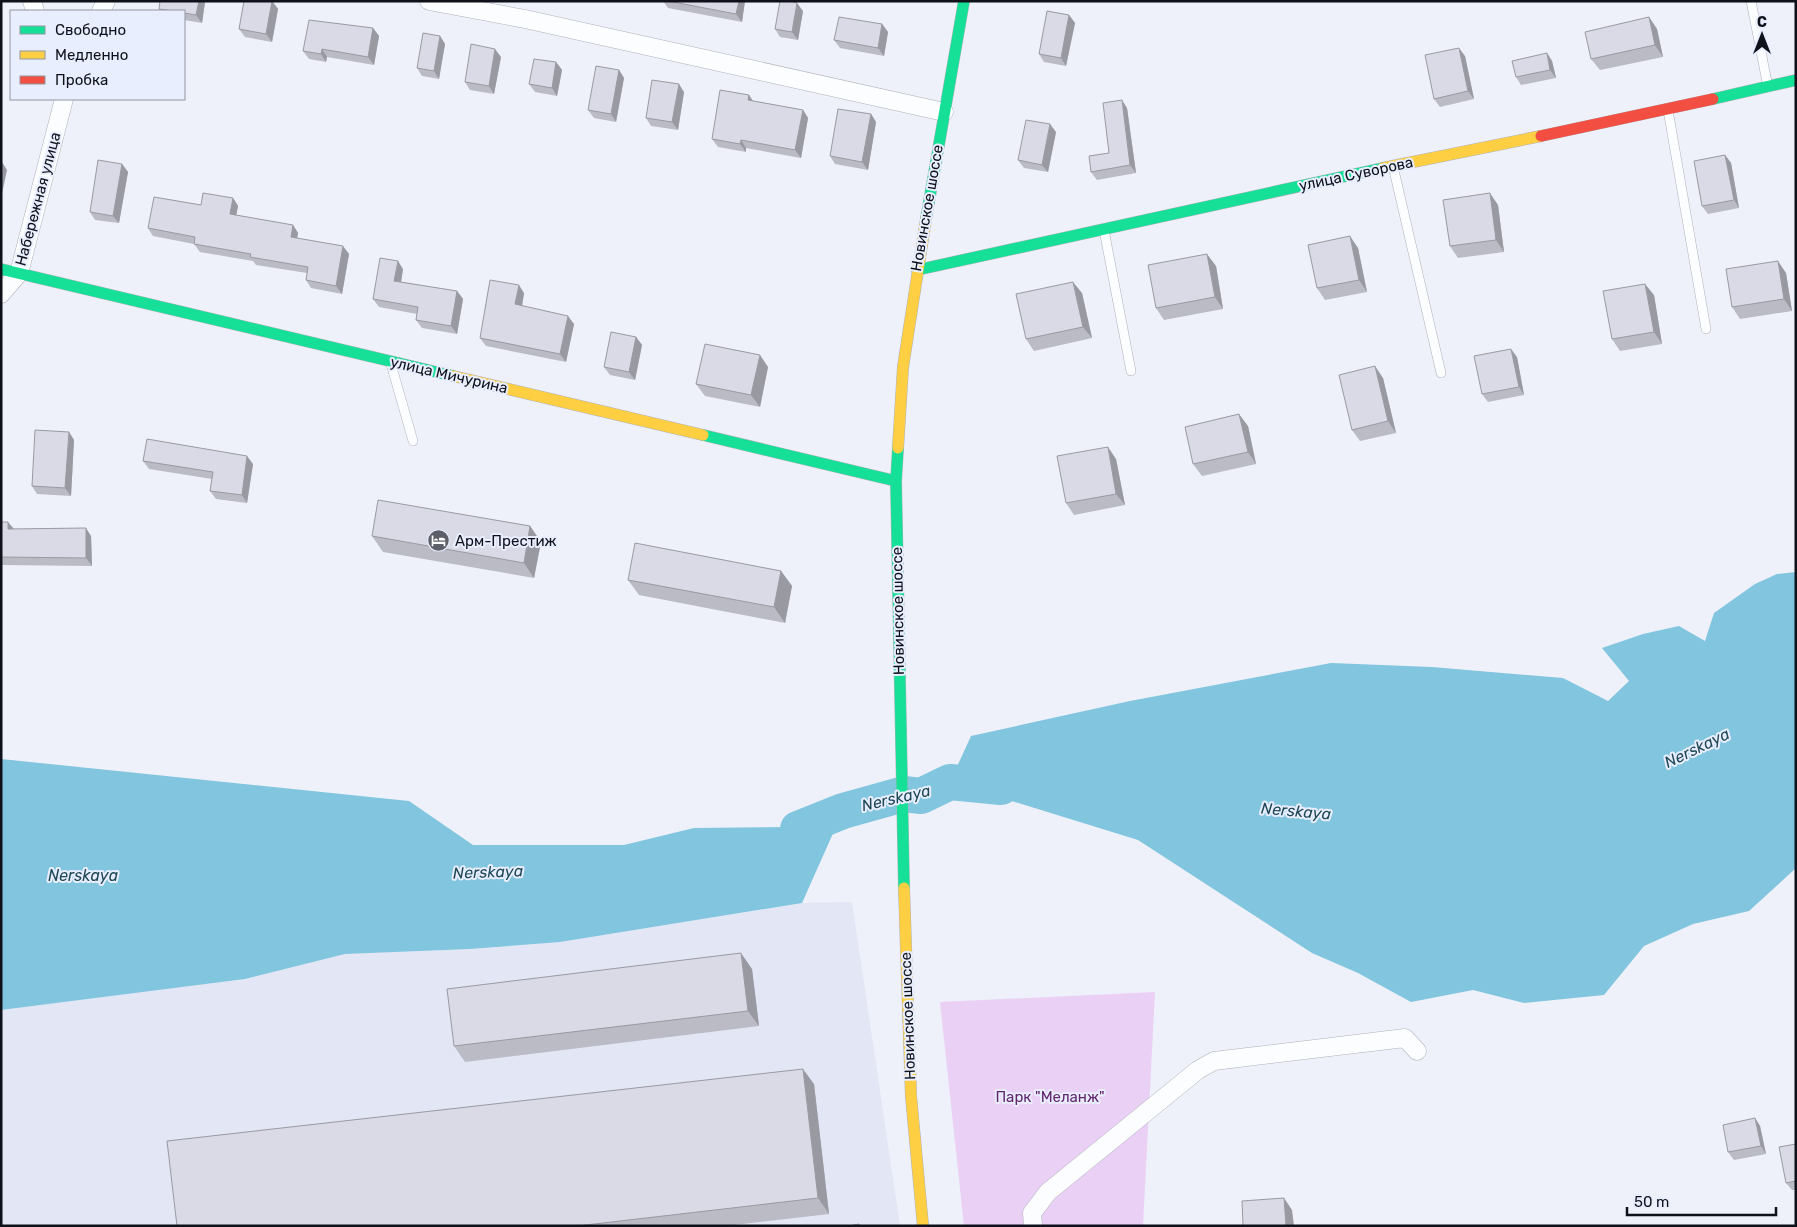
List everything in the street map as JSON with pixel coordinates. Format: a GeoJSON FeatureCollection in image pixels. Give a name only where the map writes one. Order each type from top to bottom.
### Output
{"type":"FeatureCollection","features":[{"type":"Feature","properties":{"kind":"street"},"geometry":{"type":"LineString","coordinates":[[429,1],[525,19],[944,112]]}},
{"type":"Feature","properties":{"kind":"street","name":"Новинское шоссе"},"geometry":{"type":"LineString","coordinates":[[923,1226],[917,1180],[911,1096],[896,481],[903,367],[917,270],[964,1]]}},
{"type":"Feature","properties":{"kind":"street","name":"улица Суворова"},"geometry":{"type":"LineString","coordinates":[[917,270],[1393,166],[1668,110],[1796,80]]}},
{"type":"Feature","properties":{"kind":"street","name":"Набережная улица"},"geometry":{"type":"LineString","coordinates":[[1,294],[19,273],[64,100]]}},
{"type":"Feature","properties":{"kind":"street","name":"улица Мичурина"},"geometry":{"type":"LineString","coordinates":[[1,269],[896,481]]}},
{"type":"Feature","properties":{"kind":"street"},"geometry":{"type":"LineString","coordinates":[[1033,1226],[1032,1213],[1048,1192],[1198,1070],[1214,1061],[1405,1038],[1417,1051]]}},
{"type":"Feature","properties":{"kind":"lane"},"geometry":{"type":"LineString","coordinates":[[1751,1],[1768,87]]}},
{"type":"Feature","properties":{"kind":"lane"},"geometry":{"type":"LineString","coordinates":[[1668,110],[1706,329]]}},
{"type":"Feature","properties":{"kind":"lane"},"geometry":{"type":"LineString","coordinates":[[1393,166],[1441,373]]}},
{"type":"Feature","properties":{"kind":"lane"},"geometry":{"type":"LineString","coordinates":[[1104,230],[1130,372]]}},
{"type":"Feature","properties":{"kind":"lane"},"geometry":{"type":"LineString","coordinates":[[390,362],[412,441]]}},
{"type":"Feature","properties":{"kind":"shaded area"},"geometry":{"type":"Polygon","coordinates":[[[852,902],[900,1226],[1,1226],[1,1010],[245,979],[345,954],[470,949],[560,942],[802,903],[852,902]]]}},
{"type":"Feature","properties":{"kind":"green space","name":"Парк \"Меланж\""},"geometry":{"type":"Polygon","coordinates":[[[1155,992],[1143,1226],[964,1226],[940,1002],[1155,992]]]}},
{"type":"Feature","properties":{"kind":"water"},"geometry":{"type":"Polygon","coordinates":[[[1796,572],[1796,868],[1749,911],[1693,924],[1644,946],[1604,995],[1524,1003],[1473,990],[1411,1002],[1358,973],[1312,953],[1138,840],[950,782],[971,736],[1130,701],[1331,663],[1432,667],[1563,678],[1608,701],[1629,681],[1602,648],[1643,634],[1679,626],[1705,641],[1714,613],[1755,584],[1777,574],[1796,572]]]}},
{"type":"Feature","properties":{"kind":"water"},"geometry":{"type":"Polygon","coordinates":[[[1,759],[409,801],[473,845],[624,845],[694,828],[793,827],[843,811],[802,903],[560,942],[470,949],[345,954],[245,979],[1,1010],[1,759]]]}},
{"type":"Feature","properties":{"kind":"building"},"geometry":{"type":"Polygon","coordinates":[[[160,1],[199,1],[196,15],[185,13],[185,10],[159,9],[160,1]]]}},
{"type":"Feature","properties":{"kind":"building"},"geometry":{"type":"Polygon","coordinates":[[[244,1],[272,1],[266,34],[239,29],[244,1]]]}},
{"type":"Feature","properties":{"kind":"building"},"geometry":{"type":"Polygon","coordinates":[[[668,1],[739,1],[736,14],[668,1]]]}},
{"type":"Feature","properties":{"kind":"building"},"geometry":{"type":"Polygon","coordinates":[[[780,1],[797,3],[792,32],[775,29],[780,1]]]}},
{"type":"Feature","properties":{"kind":"building"},"geometry":{"type":"Polygon","coordinates":[[[1047,11],[1069,15],[1061,58],[1039,54],[1047,11]]]}},
{"type":"Feature","properties":{"kind":"building"},"geometry":{"type":"Polygon","coordinates":[[[839,17],[882,24],[878,48],[834,40],[839,17]]]}},
{"type":"Feature","properties":{"kind":"building"},"geometry":{"type":"Polygon","coordinates":[[[1649,17],[1655,45],[1591,59],[1585,32],[1649,17]]]}},
{"type":"Feature","properties":{"kind":"building"},"geometry":{"type":"Polygon","coordinates":[[[309,20],[373,28],[368,57],[322,49],[321,54],[303,51],[309,20]]]}},
{"type":"Feature","properties":{"kind":"building"},"geometry":{"type":"Polygon","coordinates":[[[423,33],[440,36],[434,71],[417,68],[423,33]]]}},
{"type":"Feature","properties":{"kind":"building"},"geometry":{"type":"Polygon","coordinates":[[[471,44],[495,49],[489,86],[465,82],[471,44]]]}},
{"type":"Feature","properties":{"kind":"building"},"geometry":{"type":"Polygon","coordinates":[[[1459,48],[1468,91],[1434,99],[1425,55],[1459,48]]]}},
{"type":"Feature","properties":{"kind":"building"},"geometry":{"type":"Polygon","coordinates":[[[1547,53],[1550,70],[1516,77],[1512,61],[1547,53]]]}},
{"type":"Feature","properties":{"kind":"building"},"geometry":{"type":"Polygon","coordinates":[[[534,59],[556,62],[552,88],[529,84],[534,59]]]}},
{"type":"Feature","properties":{"kind":"building"},"geometry":{"type":"Polygon","coordinates":[[[596,66],[619,70],[611,114],[588,110],[596,66]]]}},
{"type":"Feature","properties":{"kind":"building"},"geometry":{"type":"Polygon","coordinates":[[[652,80],[679,84],[672,122],[646,118],[652,80]]]}},
{"type":"Feature","properties":{"kind":"building"},"geometry":{"type":"Polygon","coordinates":[[[720,90],[749,95],[748,100],[803,110],[795,150],[741,140],[740,144],[712,139],[720,90]]]}},
{"type":"Feature","properties":{"kind":"building"},"geometry":{"type":"Polygon","coordinates":[[[1122,100],[1130,165],[1091,172],[1089,156],[1109,153],[1103,103],[1122,100]]]}},
{"type":"Feature","properties":{"kind":"building"},"geometry":{"type":"Polygon","coordinates":[[[838,109],[871,114],[862,162],[830,156],[838,109]]]}},
{"type":"Feature","properties":{"kind":"building"},"geometry":{"type":"Polygon","coordinates":[[[1026,120],[1050,124],[1042,165],[1018,160],[1026,120]]]}},
{"type":"Feature","properties":{"kind":"building"},"geometry":{"type":"Polygon","coordinates":[[[1725,155],[1734,200],[1702,206],[1694,161],[1725,155]]]}},
{"type":"Feature","properties":{"kind":"building"},"geometry":{"type":"Polygon","coordinates":[[[98,160],[122,164],[113,216],[90,212],[98,160]]]}},
{"type":"Feature","properties":{"kind":"building"},"geometry":{"type":"Polygon","coordinates":[[[203,193],[233,198],[230,214],[293,225],[291,237],[343,246],[336,286],[306,280],[308,267],[250,257],[251,254],[194,244],[195,237],[148,228],[154,197],[201,205],[203,193]]]}},
{"type":"Feature","properties":{"kind":"building"},"geometry":{"type":"Polygon","coordinates":[[[1490,193],[1496,240],[1450,246],[1443,200],[1490,193]]]}},
{"type":"Feature","properties":{"kind":"building"},"geometry":{"type":"Polygon","coordinates":[[[1350,236],[1359,280],[1317,288],[1308,245],[1350,236]]]}},
{"type":"Feature","properties":{"kind":"building"},"geometry":{"type":"Polygon","coordinates":[[[1207,254],[1215,297],[1156,308],[1148,265],[1207,254]]]}},
{"type":"Feature","properties":{"kind":"building"},"geometry":{"type":"Polygon","coordinates":[[[380,258],[398,261],[394,281],[457,291],[451,326],[416,320],[418,307],[373,299],[380,258]]]}},
{"type":"Feature","properties":{"kind":"building"},"geometry":{"type":"Polygon","coordinates":[[[1778,261],[1784,299],[1732,307],[1726,269],[1778,261]]]}},
{"type":"Feature","properties":{"kind":"building"},"geometry":{"type":"Polygon","coordinates":[[[490,280],[519,285],[515,304],[568,316],[560,354],[480,338],[490,280]]]}},
{"type":"Feature","properties":{"kind":"building"},"geometry":{"type":"Polygon","coordinates":[[[1073,282],[1083,327],[1026,339],[1016,294],[1073,282]]]}},
{"type":"Feature","properties":{"kind":"building"},"geometry":{"type":"Polygon","coordinates":[[[1645,284],[1654,332],[1612,339],[1603,291],[1645,284]]]}},
{"type":"Feature","properties":{"kind":"building"},"geometry":{"type":"Polygon","coordinates":[[[611,332],[636,337],[629,372],[604,367],[611,332]]]}},
{"type":"Feature","properties":{"kind":"building"},"geometry":{"type":"Polygon","coordinates":[[[705,344],[760,355],[751,395],[696,384],[705,344]]]}},
{"type":"Feature","properties":{"kind":"building"},"geometry":{"type":"Polygon","coordinates":[[[1511,349],[1519,387],[1482,394],[1474,356],[1511,349]]]}},
{"type":"Feature","properties":{"kind":"building"},"geometry":{"type":"Polygon","coordinates":[[[1375,366],[1388,421],[1352,430],[1339,375],[1375,366]]]}},
{"type":"Feature","properties":{"kind":"building"},"geometry":{"type":"Polygon","coordinates":[[[1239,414],[1248,452],[1193,464],[1185,427],[1239,414]]]}},
{"type":"Feature","properties":{"kind":"building"},"geometry":{"type":"Polygon","coordinates":[[[35,430],[69,432],[65,488],[32,486],[35,430]]]}},
{"type":"Feature","properties":{"kind":"building"},"geometry":{"type":"Polygon","coordinates":[[[147,439],[247,456],[242,495],[210,491],[213,472],[143,461],[147,439]]]}},
{"type":"Feature","properties":{"kind":"building"},"geometry":{"type":"Polygon","coordinates":[[[1108,447],[1116,494],[1066,503],[1057,456],[1108,447]]]}},
{"type":"Feature","properties":{"kind":"building"},"geometry":{"type":"Polygon","coordinates":[[[378,500],[530,526],[524,563],[372,536],[378,500]]]}},
{"type":"Feature","properties":{"kind":"building"},"geometry":{"type":"Polygon","coordinates":[[[1,522],[8,522],[8,529],[86,528],[86,558],[1,557],[1,522]]]}},
{"type":"Feature","properties":{"kind":"building"},"geometry":{"type":"Polygon","coordinates":[[[635,543],[781,571],[774,607],[628,580],[635,543]]]}},
{"type":"Feature","properties":{"kind":"building"},"geometry":{"type":"Polygon","coordinates":[[[741,953],[748,1011],[454,1046],[447,989],[741,953]]]}},
{"type":"Feature","properties":{"kind":"building"},"geometry":{"type":"Polygon","coordinates":[[[803,1069],[818,1198],[577,1226],[177,1226],[167,1141],[803,1069]]]}},
{"type":"Feature","properties":{"kind":"building"},"geometry":{"type":"Polygon","coordinates":[[[1755,1118],[1761,1146],[1728,1152],[1723,1125],[1755,1118]]]}},
{"type":"Feature","properties":{"kind":"building"},"geometry":{"type":"Polygon","coordinates":[[[1796,1144],[1796,1181],[1786,1183],[1779,1147],[1796,1144]]]}},
{"type":"Feature","properties":{"kind":"building"},"geometry":{"type":"Polygon","coordinates":[[[1284,1198],[1286,1226],[1243,1226],[1242,1201],[1284,1198]]]}},
{"type":"Feature","properties":{"kind":"waterway","name":"Nerskaya"},"geometry":{"type":"LineString","coordinates":[[798,829],[843,811],[904,794],[921,796],[950,782],[1001,787]]}},
{"type":"Feature","properties":{"kind":"traffic: fast"},"geometry":{"type":"LineString","coordinates":[[926,219],[964,1]]}},
{"type":"Feature","properties":{"kind":"traffic: fast"},"geometry":{"type":"LineString","coordinates":[[1713,99],[1796,80]]}},
{"type":"Feature","properties":{"kind":"traffic: fast"},"geometry":{"type":"LineString","coordinates":[[917,270],[1383,168]]}},
{"type":"Feature","properties":{"kind":"traffic: fast"},"geometry":{"type":"LineString","coordinates":[[1,269],[453,376]]}},
{"type":"Feature","properties":{"kind":"traffic: fast"},"geometry":{"type":"LineString","coordinates":[[703,435],[896,481]]}},
{"type":"Feature","properties":{"kind":"traffic: fast"},"geometry":{"type":"LineString","coordinates":[[898,448],[896,481],[904,888]]}},
{"type":"Feature","properties":{"kind":"traffic: slow"},"geometry":{"type":"LineString","coordinates":[[1383,168],[1541,136]]}},
{"type":"Feature","properties":{"kind":"traffic: slow"},"geometry":{"type":"LineString","coordinates":[[898,448],[903,367],[926,219]]}},
{"type":"Feature","properties":{"kind":"traffic: slow"},"geometry":{"type":"LineString","coordinates":[[453,376],[703,435]]}},
{"type":"Feature","properties":{"kind":"traffic: slow"},"geometry":{"type":"LineString","coordinates":[[904,888],[911,1096],[923,1226]]}},
{"type":"Feature","properties":{"kind":"traffic: jam"},"geometry":{"type":"LineString","coordinates":[[1541,136],[1713,99]]}},
{"type":"Feature","properties":{"kind":"place","name":"Арм-Престиж"},"geometry":{"type":"Point","coordinates":[439,541]}}]}
